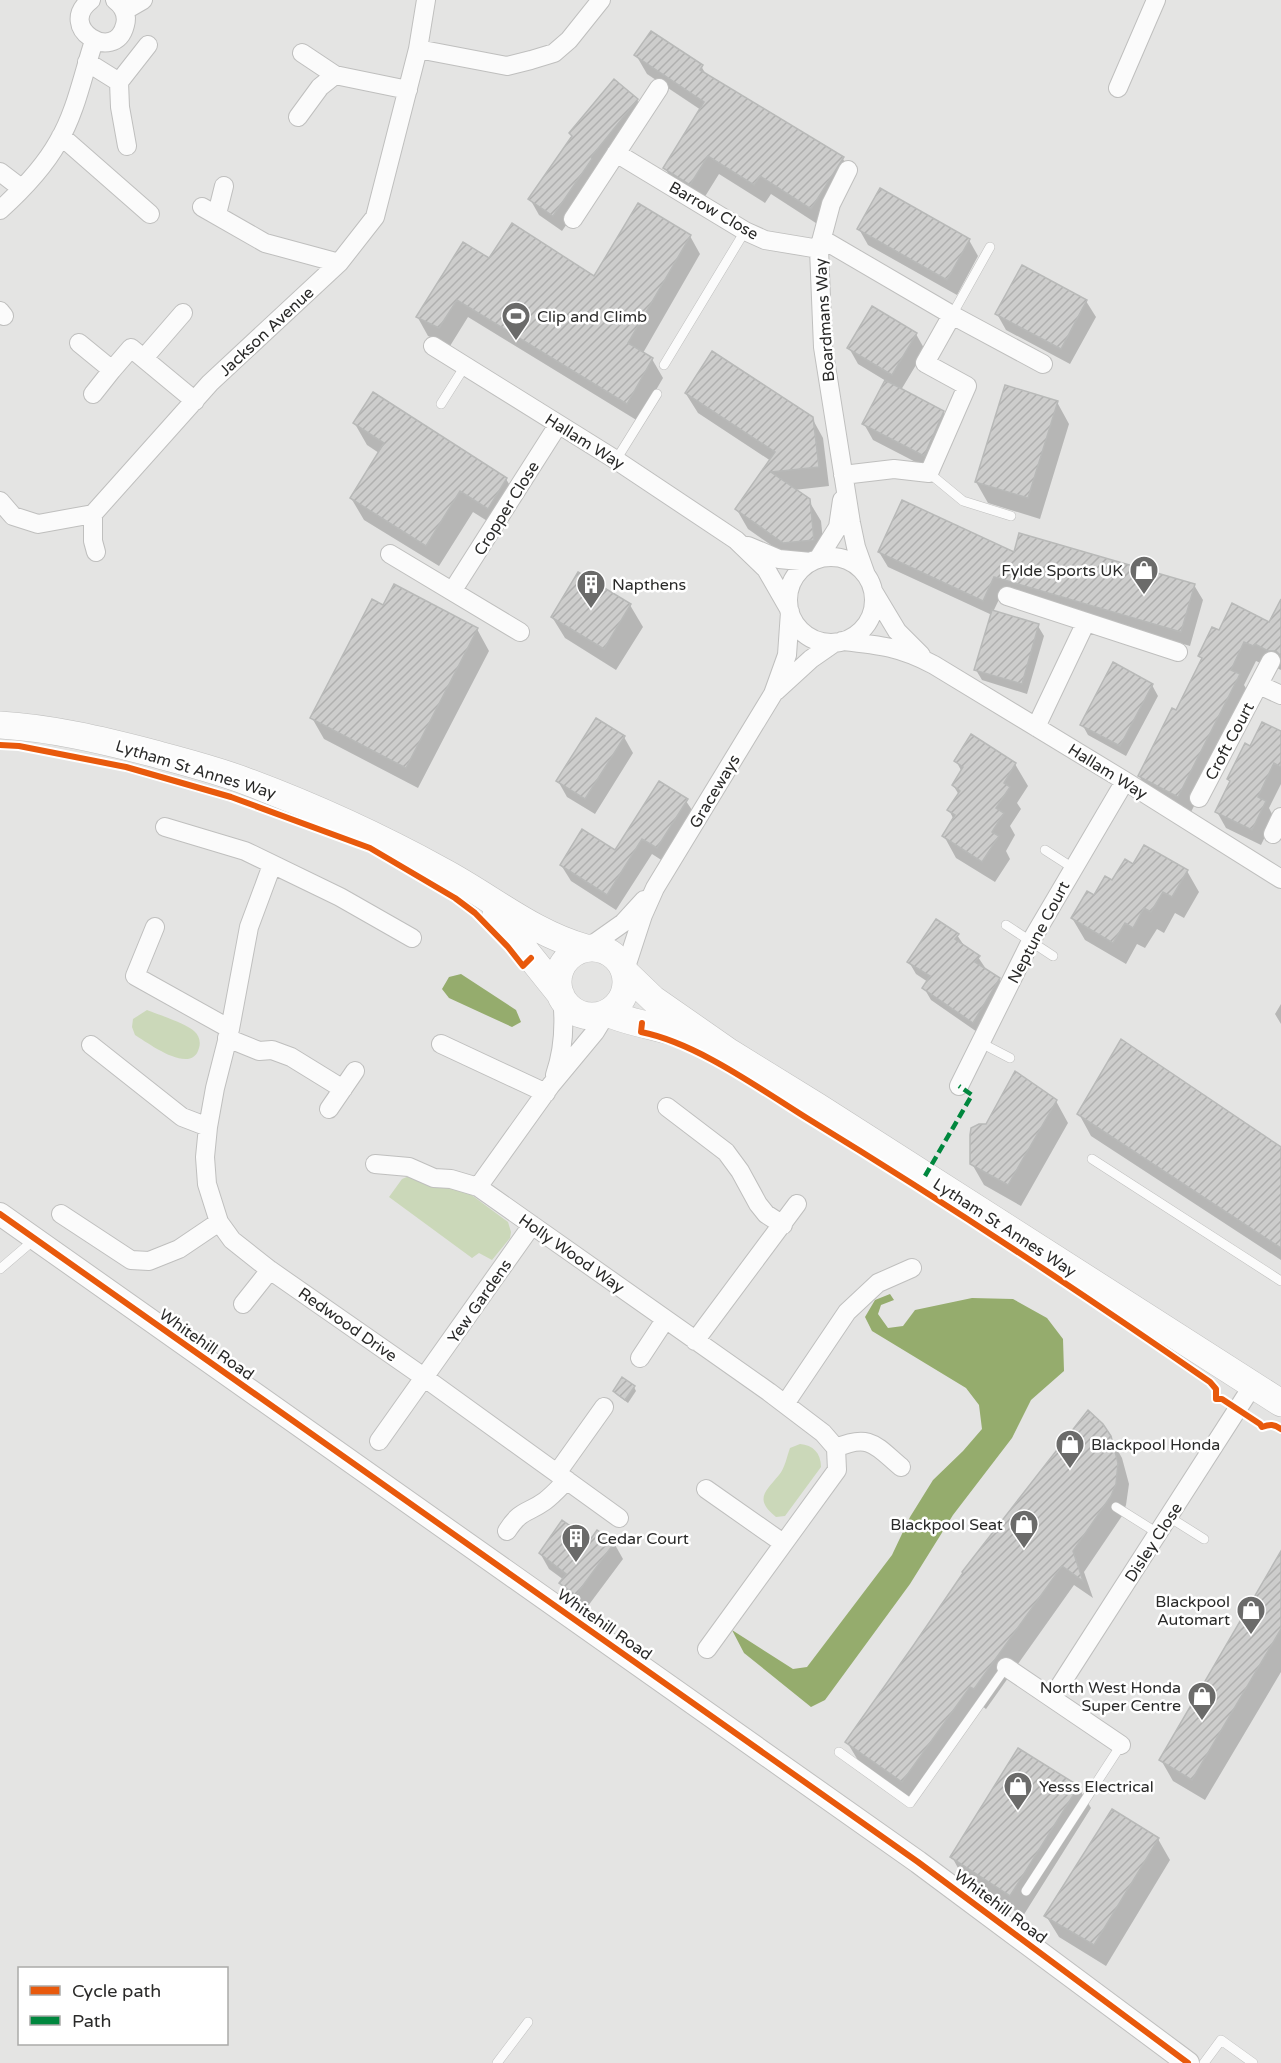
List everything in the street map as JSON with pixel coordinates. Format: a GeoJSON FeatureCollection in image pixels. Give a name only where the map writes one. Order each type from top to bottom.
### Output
{"type":"FeatureCollection","features":[{"type":"Feature","properties":{"kind":"main road","name":"Lytham St Annes Way"},"geometry":{"type":"LineString","coordinates":[[0,725],[101,740],[246,781],[349,824],[443,872],[542,932],[588,948]]}},
{"type":"Feature","properties":{"kind":"main road","name":"Lytham St Annes Way"},"geometry":{"type":"LineString","coordinates":[[478,894],[501,918],[561,996]]}},
{"type":"Feature","properties":{"kind":"main road"},"geometry":{"type":"LineString","coordinates":[[588,948],[600,948],[619,959],[625,971],[627,986],[623,997],[614,1009],[592,1016],[582,1015],[570,1008],[561,996],[558,981],[563,964],[575,952],[588,948]]}},
{"type":"Feature","properties":{"kind":"main road","name":"Lytham St Annes Way"},"geometry":{"type":"LineString","coordinates":[[625,971],[653,999],[729,1052],[1281,1403]]}},
{"type":"Feature","properties":{"kind":"main road","name":"Lytham St Annes Way"},"geometry":{"type":"LineString","coordinates":[[606,1013],[682,1033],[729,1052]]}},
{"type":"Feature","properties":{"kind":"street"},"geometry":{"type":"LineString","coordinates":[[87,1],[80,16],[83,31],[94,41],[109,42],[121,33],[125,26],[120,6],[144,0]]}},
{"type":"Feature","properties":{"kind":"street","name":"Jackson Avenue"},"geometry":{"type":"LineString","coordinates":[[93,514],[210,383],[339,263],[375,217],[418,49],[426,0]]}},
{"type":"Feature","properties":{"kind":"street"},"geometry":{"type":"LineString","coordinates":[[418,49],[507,66],[531,60],[554,53],[569,40],[601,0]]}},
{"type":"Feature","properties":{"kind":"street"},"geometry":{"type":"LineString","coordinates":[[1118,88],[1156,0]]}},
{"type":"Feature","properties":{"kind":"street"},"geometry":{"type":"LineString","coordinates":[[0,210],[45,162],[61,136],[76,100],[94,41]]}},
{"type":"Feature","properties":{"kind":"street"},"geometry":{"type":"LineString","coordinates":[[127,146],[120,107],[119,82],[148,45]]}},
{"type":"Feature","properties":{"kind":"street"},"geometry":{"type":"LineString","coordinates":[[302,53],[335,75],[408,90]]}},
{"type":"Feature","properties":{"kind":"street"},"geometry":{"type":"LineString","coordinates":[[87,62],[119,82]]}},
{"type":"Feature","properties":{"kind":"street"},"geometry":{"type":"LineString","coordinates":[[298,117],[320,87],[335,75]]}},
{"type":"Feature","properties":{"kind":"street"},"geometry":{"type":"LineString","coordinates":[[573,219],[659,88]]}},
{"type":"Feature","properties":{"kind":"street"},"geometry":{"type":"LineString","coordinates":[[61,136],[150,214]]}},
{"type":"Feature","properties":{"kind":"street","name":"Barrow Close"},"geometry":{"type":"LineString","coordinates":[[616,153],[745,231],[765,240],[820,244]]}},
{"type":"Feature","properties":{"kind":"street","name":"Boardmans Way"},"geometry":{"type":"LineString","coordinates":[[848,170],[831,204],[820,244],[823,347],[853,535],[869,583]]}},
{"type":"Feature","properties":{"kind":"street"},"geometry":{"type":"LineString","coordinates":[[0,172],[21,188]]}},
{"type":"Feature","properties":{"kind":"street"},"geometry":{"type":"LineString","coordinates":[[224,186],[210,211],[265,243],[339,263]]}},
{"type":"Feature","properties":{"kind":"street"},"geometry":{"type":"LineString","coordinates":[[820,244],[1042,364]]}},
{"type":"Feature","properties":{"kind":"street"},"geometry":{"type":"LineString","coordinates":[[144,358],[183,314]]}},
{"type":"Feature","properties":{"kind":"street"},"geometry":{"type":"LineString","coordinates":[[843,475],[894,469],[929,473],[967,386],[925,363],[952,315]]}},
{"type":"Feature","properties":{"kind":"street"},"geometry":{"type":"LineString","coordinates":[[79,343],[112,370]]}},
{"type":"Feature","properties":{"kind":"street","name":"Hallam Way"},"geometry":{"type":"LineString","coordinates":[[433,346],[616,460],[736,540],[779,559],[815,561]]}},
{"type":"Feature","properties":{"kind":"street"},"geometry":{"type":"LineString","coordinates":[[93,394],[131,348],[195,401]]}},
{"type":"Feature","properties":{"kind":"street","name":"Cropper Close"},"geometry":{"type":"LineString","coordinates":[[453,590],[558,425]]}},
{"type":"Feature","properties":{"kind":"street","name":"Boardmans Way"},"geometry":{"type":"LineString","coordinates":[[815,561],[838,526],[842,508],[843,475]]}},
{"type":"Feature","properties":{"kind":"street"},"geometry":{"type":"LineString","coordinates":[[0,501],[13,516],[38,524],[93,514],[93,541],[96,552]]}},
{"type":"Feature","properties":{"kind":"street","name":"Hallam Way"},"geometry":{"type":"LineString","coordinates":[[736,540],[766,569],[790,610]]}},
{"type":"Feature","properties":{"kind":"street"},"geometry":{"type":"LineString","coordinates":[[390,554],[520,632]]}},
{"type":"Feature","properties":{"kind":"street"},"geometry":{"type":"LineString","coordinates":[[836,557],[845,559],[860,568],[869,583],[872,613],[861,631],[838,642],[823,642],[802,632],[790,610],[788,598],[795,577],[815,561],[836,557]]}},
{"type":"Feature","properties":{"kind":"street","name":"Hallam Way"},"geometry":{"type":"LineString","coordinates":[[869,583],[897,631],[934,665]]}},
{"type":"Feature","properties":{"kind":"street"},"geometry":{"type":"LineString","coordinates":[[1007,596],[1178,652]]}},
{"type":"Feature","properties":{"kind":"street","name":"Graceways"},"geometry":{"type":"LineString","coordinates":[[625,971],[643,915],[655,888],[773,694],[787,655],[790,610]]}},
{"type":"Feature","properties":{"kind":"street"},"geometry":{"type":"LineString","coordinates":[[1036,727],[1086,622]]}},
{"type":"Feature","properties":{"kind":"street","name":"Hallam Way"},"geometry":{"type":"LineString","coordinates":[[838,642],[888,646],[934,665],[1281,879]]}},
{"type":"Feature","properties":{"kind":"street","name":"Graceways"},"geometry":{"type":"LineString","coordinates":[[773,694],[811,659],[838,642]]}},
{"type":"Feature","properties":{"kind":"street","name":"Croft Court"},"geometry":{"type":"LineString","coordinates":[[1199,798],[1271,661]]}},
{"type":"Feature","properties":{"kind":"street","name":"Croft Court"},"geometry":{"type":"LineString","coordinates":[[1259,685],[1281,696]]}},
{"type":"Feature","properties":{"kind":"street","name":"Neptune Court"},"geometry":{"type":"LineString","coordinates":[[959,1086],[1031,941],[1125,781]]}},
{"type":"Feature","properties":{"kind":"street"},"geometry":{"type":"LineString","coordinates":[[1273,834],[1281,817]]}},
{"type":"Feature","properties":{"kind":"street"},"geometry":{"type":"LineString","coordinates":[[165,827],[244,851],[340,897],[412,938]]}},
{"type":"Feature","properties":{"kind":"street","name":"Redwood Drive"},"geometry":{"type":"LineString","coordinates":[[272,865],[249,927],[215,1088],[205,1157],[207,1184],[219,1222],[232,1240],[270,1270],[425,1378]]}},
{"type":"Feature","properties":{"kind":"street","name":"Graceways"},"geometry":{"type":"LineString","coordinates":[[588,948],[623,923],[655,888]]}},
{"type":"Feature","properties":{"kind":"street"},"geometry":{"type":"LineString","coordinates":[[155,927],[135,976],[259,1051],[272,1050],[291,1057],[343,1089]]}},
{"type":"Feature","properties":{"kind":"street"},"geometry":{"type":"LineString","coordinates":[[548,1088],[560,1061],[562,1047],[564,1017],[561,996]]}},
{"type":"Feature","properties":{"kind":"street"},"geometry":{"type":"LineString","coordinates":[[478,1187],[548,1088],[595,1032],[606,1013]]}},
{"type":"Feature","properties":{"kind":"street"},"geometry":{"type":"LineString","coordinates":[[441,1044],[548,1088]]}},
{"type":"Feature","properties":{"kind":"street"},"geometry":{"type":"LineString","coordinates":[[91,1045],[182,1117],[208,1127]]}},
{"type":"Feature","properties":{"kind":"street"},"geometry":{"type":"LineString","coordinates":[[329,1109],[356,1071]]}},
{"type":"Feature","properties":{"kind":"street"},"geometry":{"type":"LineString","coordinates":[[667,1107],[726,1152],[740,1171],[758,1204],[766,1214],[783,1225]]}},
{"type":"Feature","properties":{"kind":"street","name":"Holly Wood Way"},"geometry":{"type":"LineString","coordinates":[[375,1164],[409,1167],[435,1179],[451,1179],[478,1187],[785,1404],[823,1433],[836,1448]]}},
{"type":"Feature","properties":{"kind":"street"},"geometry":{"type":"LineString","coordinates":[[695,1341],[797,1204]]}},
{"type":"Feature","properties":{"kind":"street","name":"Whitehill Road"},"geometry":{"type":"LineString","coordinates":[[0,1214],[918,1862],[1188,2063]]}},
{"type":"Feature","properties":{"kind":"street"},"geometry":{"type":"LineString","coordinates":[[61,1214],[131,1260],[149,1261],[178,1249],[219,1222]]}},
{"type":"Feature","properties":{"kind":"street","name":"Yew Gardens"},"geometry":{"type":"LineString","coordinates":[[379,1441],[532,1225]]}},
{"type":"Feature","properties":{"kind":"street"},"geometry":{"type":"LineString","coordinates":[[785,1404],[847,1312],[878,1283],[912,1268]]}},
{"type":"Feature","properties":{"kind":"street"},"geometry":{"type":"LineString","coordinates":[[243,1304],[270,1270]]}},
{"type":"Feature","properties":{"kind":"street"},"geometry":{"type":"LineString","coordinates":[[640,1358],[665,1320]]}},
{"type":"Feature","properties":{"kind":"street"},"geometry":{"type":"LineString","coordinates":[[425,1378],[619,1518]]}},
{"type":"Feature","properties":{"kind":"street","name":"Disley Close"},"geometry":{"type":"LineString","coordinates":[[1052,1698],[1253,1385]]}},
{"type":"Feature","properties":{"kind":"street"},"geometry":{"type":"LineString","coordinates":[[507,1531],[523,1512],[545,1502],[604,1407]]}},
{"type":"Feature","properties":{"kind":"street"},"geometry":{"type":"LineString","coordinates":[[707,1650],[837,1470],[836,1448],[851,1441],[861,1440],[876,1446],[901,1467]]}},
{"type":"Feature","properties":{"kind":"street"},"geometry":{"type":"LineString","coordinates":[[706,1489],[783,1543]]}},
{"type":"Feature","properties":{"kind":"street"},"geometry":{"type":"LineString","coordinates":[[1006,1667],[1121,1745]]}},
{"type":"Feature","properties":{"kind":"lane"},"geometry":{"type":"LineString","coordinates":[[663,364],[745,231]]}},
{"type":"Feature","properties":{"kind":"lane"},"geometry":{"type":"LineString","coordinates":[[952,315],[990,247]]}},
{"type":"Feature","properties":{"kind":"lane"},"geometry":{"type":"LineString","coordinates":[[441,404],[465,366]]}},
{"type":"Feature","properties":{"kind":"lane"},"geometry":{"type":"LineString","coordinates":[[616,460],[657,394]]}},
{"type":"Feature","properties":{"kind":"lane"},"geometry":{"type":"LineString","coordinates":[[929,473],[963,501],[1011,516]]}},
{"type":"Feature","properties":{"kind":"lane"},"geometry":{"type":"LineString","coordinates":[[1045,850],[1073,868]]}},
{"type":"Feature","properties":{"kind":"lane"},"geometry":{"type":"LineString","coordinates":[[1006,925],[1053,956]]}},
{"type":"Feature","properties":{"kind":"lane"},"geometry":{"type":"LineString","coordinates":[[981,1043],[1010,1058]]}},
{"type":"Feature","properties":{"kind":"lane"},"geometry":{"type":"LineString","coordinates":[[1092,1159],[1281,1281]]}},
{"type":"Feature","properties":{"kind":"lane"},"geometry":{"type":"LineString","coordinates":[[0,1269],[35,1239]]}},
{"type":"Feature","properties":{"kind":"lane"},"geometry":{"type":"LineString","coordinates":[[1116,1507],[1159,1534]]}},
{"type":"Feature","properties":{"kind":"lane"},"geometry":{"type":"LineString","coordinates":[[1169,1517],[1204,1539]]}},
{"type":"Feature","properties":{"kind":"lane"},"geometry":{"type":"LineString","coordinates":[[839,1752],[910,1803],[1006,1667]]}},
{"type":"Feature","properties":{"kind":"lane"},"geometry":{"type":"LineString","coordinates":[[1026,1891],[1121,1745]]}},
{"type":"Feature","properties":{"kind":"lane"},"geometry":{"type":"LineString","coordinates":[[497,2063],[528,2022]]}},
{"type":"Feature","properties":{"kind":"lane"},"geometry":{"type":"LineString","coordinates":[[1204,2063],[1221,2040],[1252,2063]]}},
{"type":"Feature","properties":{"kind":"shaded area"},"geometry":{"type":"Polygon","coordinates":[[[461,974],[516,1010],[521,1022],[512,1027],[449,998],[442,989],[449,977],[461,974]]]}},
{"type":"Feature","properties":{"kind":"shaded area"},"geometry":{"type":"Polygon","coordinates":[[[147,1010],[179,1022],[196,1033],[200,1043],[195,1056],[188,1059],[169,1055],[135,1035],[132,1027],[133,1019],[147,1010]]]}},
{"type":"Feature","properties":{"kind":"shaded area"},"geometry":{"type":"Polygon","coordinates":[[[409,1176],[458,1185],[508,1222],[510,1238],[492,1260],[479,1253],[472,1258],[389,1197],[402,1179],[409,1176]]]}},
{"type":"Feature","properties":{"kind":"shaded area"},"geometry":{"type":"Polygon","coordinates":[[[890,1294],[894,1300],[881,1305],[878,1314],[888,1328],[903,1326],[915,1310],[972,1298],[1013,1299],[1047,1318],[1063,1339],[1064,1371],[1031,1400],[1012,1438],[953,1515],[910,1584],[825,1700],[811,1707],[744,1653],[732,1630],[793,1669],[807,1667],[892,1555],[910,1517],[933,1480],[982,1429],[979,1405],[966,1388],[872,1331],[865,1317],[875,1300],[890,1294]]]}},
{"type":"Feature","properties":{"kind":"shaded area"},"geometry":{"type":"Polygon","coordinates":[[[800,1444],[809,1446],[815,1451],[820,1458],[821,1467],[785,1516],[776,1517],[765,1505],[764,1496],[783,1469],[790,1448],[800,1444]]]}},
{"type":"Feature","properties":{"kind":"building"},"geometry":{"type":"Polygon","coordinates":[[[651,31],[703,65],[700,70],[844,157],[811,209],[760,176],[754,185],[708,156],[690,185],[663,168],[704,102],[634,55],[651,31]]]}},
{"type":"Feature","properties":{"kind":"building"},"geometry":{"type":"Polygon","coordinates":[[[614,79],[638,99],[591,157],[592,159],[553,216],[528,199],[572,136],[569,133],[614,79]]]}},
{"type":"Feature","properties":{"kind":"building"},"geometry":{"type":"Polygon","coordinates":[[[880,188],[970,239],[947,280],[857,229],[880,188]]]}},
{"type":"Feature","properties":{"kind":"building"},"geometry":{"type":"Polygon","coordinates":[[[638,203],[691,235],[628,343],[653,358],[627,404],[457,300],[439,328],[416,317],[463,242],[489,258],[512,223],[594,276],[638,203]]]}},
{"type":"Feature","properties":{"kind":"building"},"geometry":{"type":"Polygon","coordinates":[[[1022,265],[1087,300],[1061,349],[995,314],[1022,265]]]}},
{"type":"Feature","properties":{"kind":"building"},"geometry":{"type":"Polygon","coordinates":[[[872,306],[917,333],[892,375],[847,348],[872,306]]]}},
{"type":"Feature","properties":{"kind":"building"},"geometry":{"type":"Polygon","coordinates":[[[712,351],[813,417],[819,467],[771,472],[810,499],[814,540],[783,543],[735,509],[775,452],[685,393],[712,351]]]}},
{"type":"Feature","properties":{"kind":"building"},"geometry":{"type":"Polygon","coordinates":[[[885,380],[944,411],[924,456],[862,424],[885,380]]]}},
{"type":"Feature","properties":{"kind":"building"},"geometry":{"type":"Polygon","coordinates":[[[1005,385],[1058,401],[1028,498],[975,482],[1005,385]]]}},
{"type":"Feature","properties":{"kind":"building"},"geometry":{"type":"Polygon","coordinates":[[[373,392],[507,478],[488,509],[460,491],[426,546],[350,498],[384,443],[353,423],[373,392]]]}},
{"type":"Feature","properties":{"kind":"building"},"geometry":{"type":"Polygon","coordinates":[[[902,500],[1014,552],[1019,533],[1195,584],[1181,632],[994,577],[983,601],[878,552],[902,500]]]}},
{"type":"Feature","properties":{"kind":"building","name":"Napthens"},"geometry":{"type":"Polygon","coordinates":[[[578,572],[631,604],[604,649],[551,617],[578,572]]]}},
{"type":"Feature","properties":{"kind":"building"},"geometry":{"type":"Polygon","coordinates":[[[394,584],[478,628],[406,768],[310,718],[372,599],[383,605],[394,584]]]}},
{"type":"Feature","properties":{"kind":"building"},"geometry":{"type":"Polygon","coordinates":[[[1281,599],[1281,656],[1276,651],[1268,651],[1255,644],[1253,646],[1244,642],[1231,670],[1240,674],[1178,797],[1138,776],[1172,708],[1176,710],[1202,658],[1198,656],[1212,627],[1219,630],[1232,603],[1269,622],[1281,599]]]}},
{"type":"Feature","properties":{"kind":"building"},"geometry":{"type":"Polygon","coordinates":[[[992,610],[1039,624],[1022,684],[974,670],[992,610]]]}},
{"type":"Feature","properties":{"kind":"building"},"geometry":{"type":"Polygon","coordinates":[[[1113,662],[1153,684],[1120,746],[1080,725],[1113,662]]]}},
{"type":"Feature","properties":{"kind":"building"},"geometry":{"type":"Polygon","coordinates":[[[596,718],[625,736],[585,799],[556,781],[596,718]]]}},
{"type":"Feature","properties":{"kind":"building"},"geometry":{"type":"Polygon","coordinates":[[[1262,722],[1281,731],[1281,767],[1274,763],[1258,797],[1266,801],[1252,830],[1215,812],[1230,781],[1227,779],[1245,743],[1250,746],[1262,722]]]}},
{"type":"Feature","properties":{"kind":"building"},"geometry":{"type":"Polygon","coordinates":[[[971,734],[1016,763],[1004,783],[1010,787],[996,808],[1004,813],[992,832],[999,836],[982,862],[942,836],[955,815],[947,810],[960,791],[952,785],[963,767],[954,761],[971,734]]]}},
{"type":"Feature","properties":{"kind":"building"},"geometry":{"type":"Polygon","coordinates":[[[659,781],[688,799],[657,848],[642,839],[607,895],[560,865],[582,829],[615,850],[659,781]]]}},
{"type":"Feature","properties":{"kind":"building"},"geometry":{"type":"Polygon","coordinates":[[[1144,845],[1188,870],[1172,897],[1163,892],[1151,912],[1144,908],[1133,928],[1125,923],[1113,943],[1071,918],[1087,891],[1094,895],[1105,876],[1112,880],[1125,859],[1133,864],[1144,845]]]}},
{"type":"Feature","properties":{"kind":"building"},"geometry":{"type":"Polygon","coordinates":[[[936,919],[959,934],[955,939],[980,956],[975,962],[1000,978],[973,1023],[922,988],[930,976],[907,962],[936,919]]]}},
{"type":"Feature","properties":{"kind":"building"},"geometry":{"type":"Polygon","coordinates":[[[1121,1039],[1281,1147],[1281,1248],[1077,1114],[1121,1039]]]}},
{"type":"Feature","properties":{"kind":"building"},"geometry":{"type":"Polygon","coordinates":[[[1015,1071],[1057,1100],[1008,1185],[970,1164],[970,1135],[971,1128],[979,1124],[986,1124],[1015,1071]]]}},
{"type":"Feature","properties":{"kind":"building"},"geometry":{"type":"Polygon","coordinates":[[[622,1377],[635,1386],[625,1400],[613,1391],[622,1377]]]}},
{"type":"Feature","properties":{"kind":"building"},"geometry":{"type":"Polygon","coordinates":[[[1088,1410],[1103,1424],[1111,1436],[1118,1463],[1116,1484],[1111,1496],[1073,1551],[1083,1581],[1062,1566],[974,1689],[970,1687],[902,1782],[845,1742],[962,1572],[1088,1410]]]}},
{"type":"Feature","properties":{"kind":"building","name":"Cedar Court"},"geometry":{"type":"Polygon","coordinates":[[[562,1520],[590,1540],[597,1530],[615,1542],[576,1595],[559,1583],[566,1574],[539,1553],[562,1520]]]}},
{"type":"Feature","properties":{"kind":"building"},"geometry":{"type":"Polygon","coordinates":[[[1281,1551],[1281,1629],[1192,1780],[1159,1760],[1281,1551]]]}},
{"type":"Feature","properties":{"kind":"building"},"geometry":{"type":"Polygon","coordinates":[[[1018,1748],[1079,1786],[1010,1896],[950,1857],[1018,1748]]]}},
{"type":"Feature","properties":{"kind":"building"},"geometry":{"type":"Polygon","coordinates":[[[1112,1809],[1159,1838],[1094,1945],[1044,1916],[1112,1809]]]}},
{"type":"Feature","properties":{"kind":"marked path"},"geometry":{"type":"LineString","coordinates":[[925,1176],[972,1095],[959,1086]]}},
{"type":"Feature","properties":{"kind":"cycle path"},"geometry":{"type":"LineString","coordinates":[[0,745],[19,746],[126,767],[231,797],[370,848],[455,898],[475,913],[523,966],[531,958]]}},
{"type":"Feature","properties":{"kind":"cycle path"},"geometry":{"type":"LineString","coordinates":[[642,1023],[641,1032],[684,1046],[728,1068],[1012,1248],[1210,1382],[1216,1389],[1216,1399],[1222,1399],[1262,1427],[1272,1425],[1281,1429]]}},
{"type":"Feature","properties":{"kind":"cycle path"},"geometry":{"type":"LineString","coordinates":[[0,1214],[918,1862],[1188,2063]]}},
{"type":"Feature","properties":{"kind":"place","name":"Clip and Climb"},"geometry":{"type":"Point","coordinates":[516,342]}},
{"type":"Feature","properties":{"kind":"place","name":"Fylde Sports UK"},"geometry":{"type":"Point","coordinates":[1144,596]}},
{"type":"Feature","properties":{"kind":"place","name":"Napthens"},"geometry":{"type":"Point","coordinates":[591,610]}},
{"type":"Feature","properties":{"kind":"place","name":"Blackpool Honda"},"geometry":{"type":"Point","coordinates":[1070,1470]}},
{"type":"Feature","properties":{"kind":"place","name":"Blackpool Seat"},"geometry":{"type":"Point","coordinates":[1024,1550]}},
{"type":"Feature","properties":{"kind":"place","name":"Cedar Court"},"geometry":{"type":"Point","coordinates":[576,1564]}},
{"type":"Feature","properties":{"kind":"place","name":"Blackpool Automart"},"geometry":{"type":"Point","coordinates":[1251,1636]}},
{"type":"Feature","properties":{"kind":"place","name":"North West Honda Super Centre"},"geometry":{"type":"Point","coordinates":[1202,1722]}},
{"type":"Feature","properties":{"kind":"place","name":"Yesss Electrical"},"geometry":{"type":"Point","coordinates":[1018,1812]}}]}
